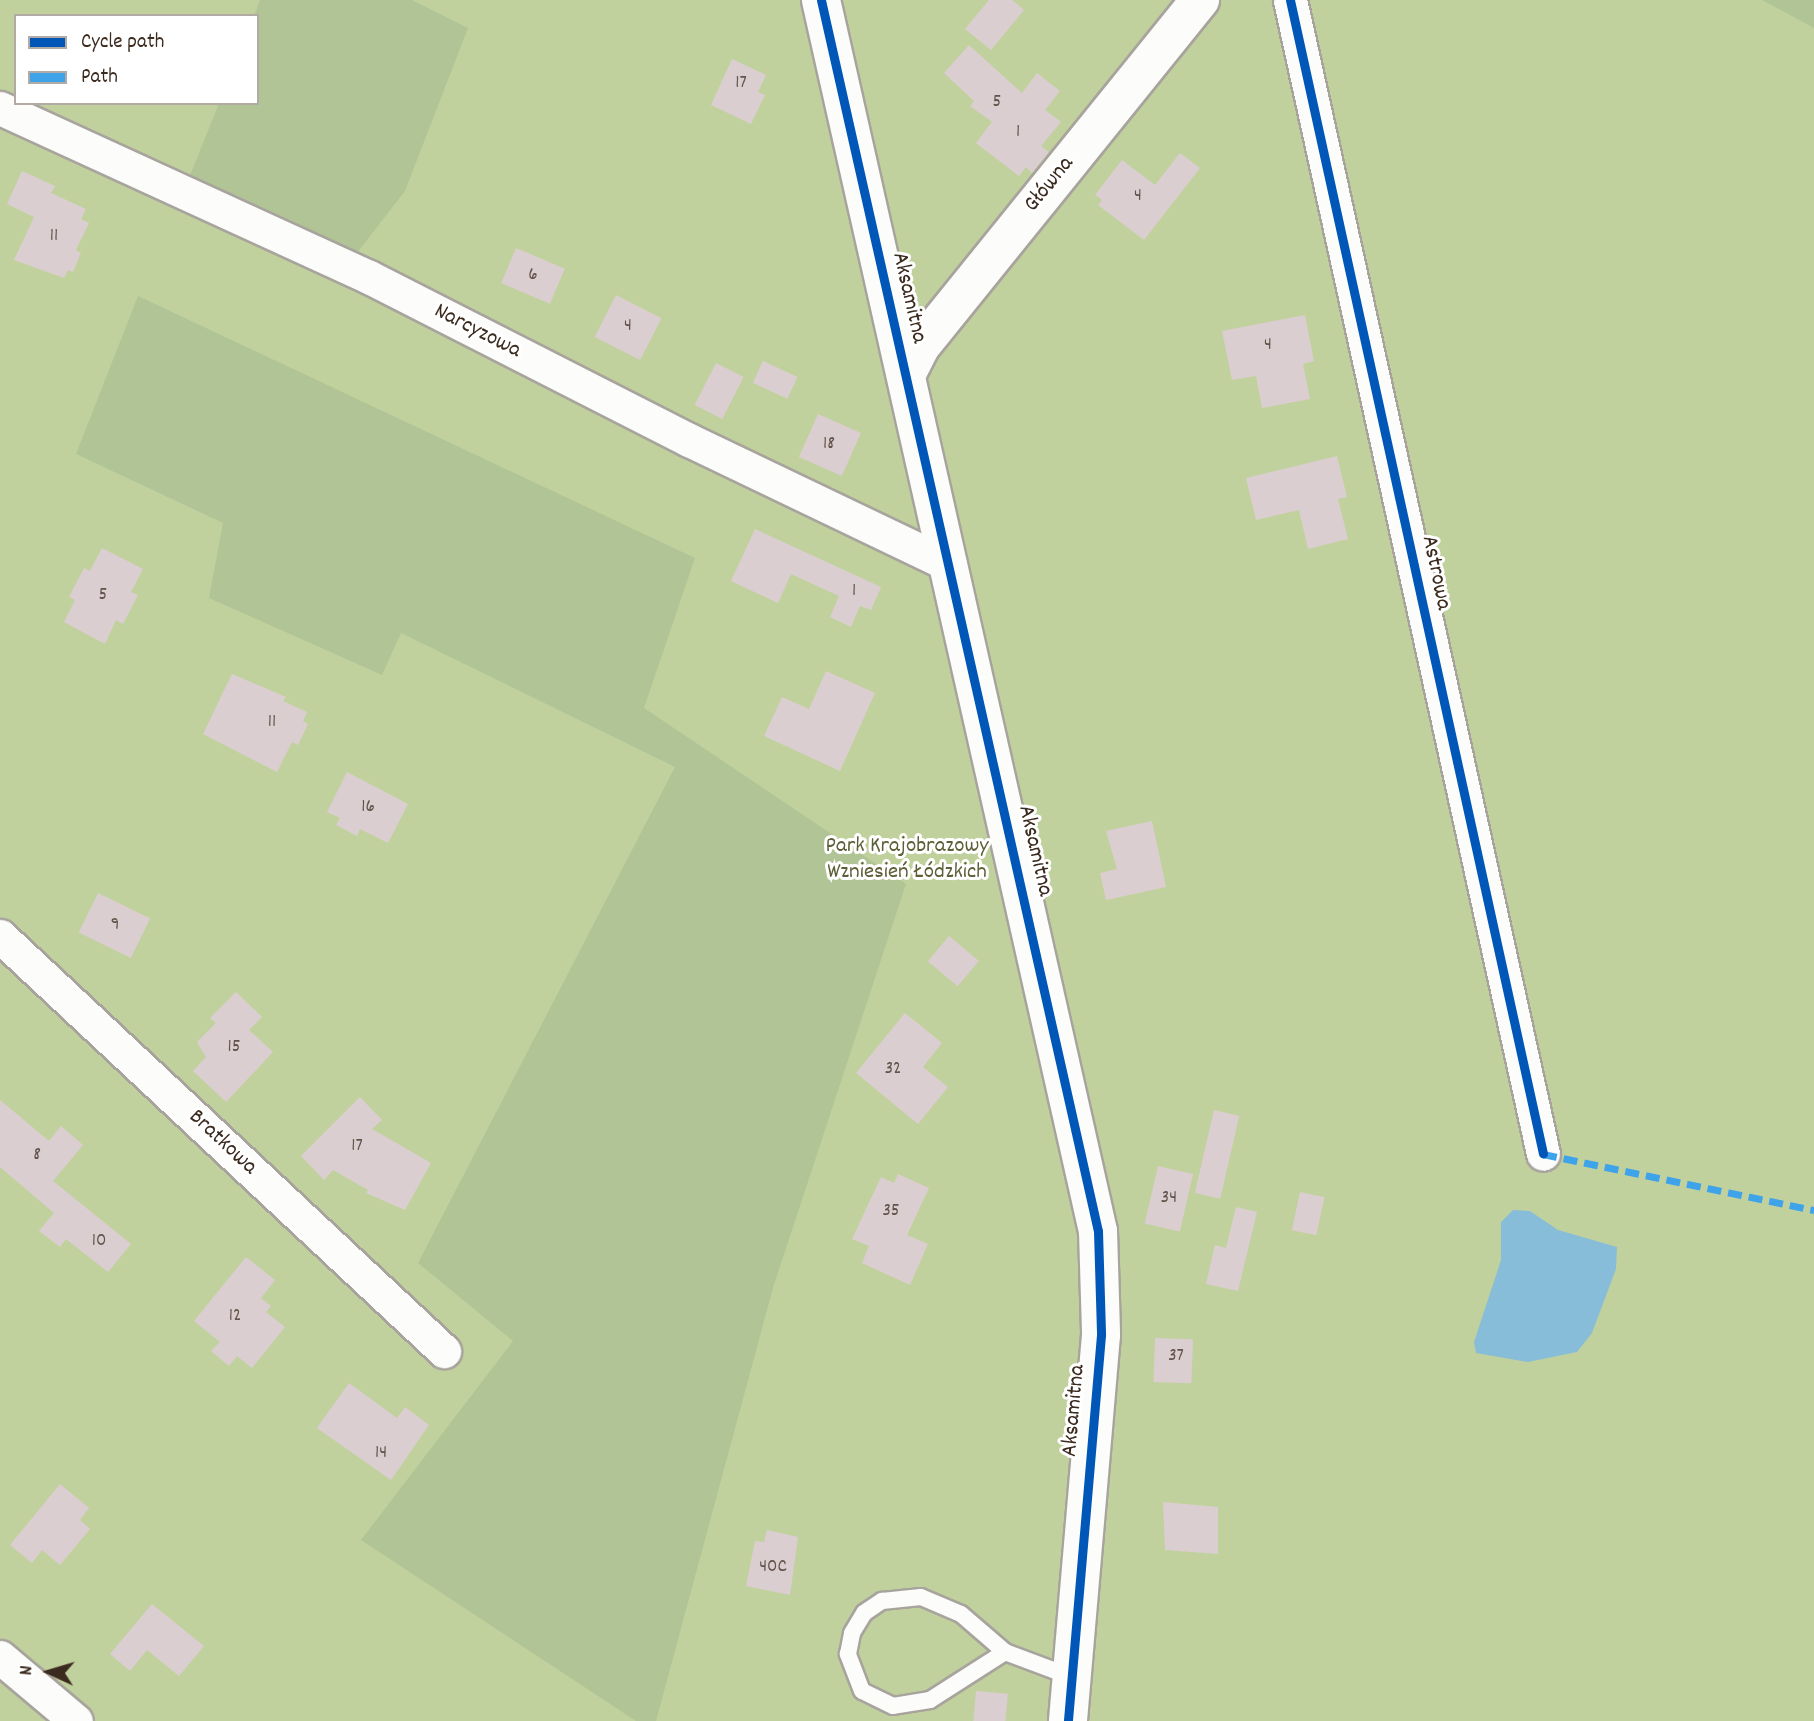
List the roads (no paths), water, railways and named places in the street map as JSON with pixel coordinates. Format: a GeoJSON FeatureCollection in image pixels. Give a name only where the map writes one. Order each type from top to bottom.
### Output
{"type":"FeatureCollection","features":[{"type":"Feature","properties":{"kind":"street","name":"Aksamitna"},"geometry":{"type":"LineString","coordinates":[[821,0],[950,565],[1101,1251],[1100,1346],[1068,1721]]}},
{"type":"Feature","properties":{"kind":"street","name":"Główna"},"geometry":{"type":"LineString","coordinates":[[906,375],[920,347],[1200,0]]}},
{"type":"Feature","properties":{"kind":"street","name":"Astrowa"},"geometry":{"type":"LineString","coordinates":[[1290,0],[1543,1154]]}},
{"type":"Feature","properties":{"kind":"street","name":"Narcyzowa"},"geometry":{"type":"LineString","coordinates":[[0,108],[369,277],[689,440],[950,565]]}},
{"type":"Feature","properties":{"kind":"street","name":"Bratkowa"},"geometry":{"type":"LineString","coordinates":[[0,936],[444,1351]]}},
{"type":"Feature","properties":{"kind":"street"},"geometry":{"type":"LineString","coordinates":[[0,1657],[76,1721]]}},
{"type":"Feature","properties":{"kind":"lane"},"geometry":{"type":"LineString","coordinates":[[1004,1652],[929,1700],[893,1706],[862,1691],[848,1654],[852,1633],[864,1613],[900,1596],[943,1604],[984,1631],[1004,1652],[1072,1677]]}},
{"type":"Feature","properties":{"kind":"water"},"geometry":{"type":"Polygon","coordinates":[[[1513,1210],[1530,1211],[1558,1230],[1617,1247],[1616,1269],[1592,1333],[1577,1352],[1528,1362],[1476,1353],[1474,1342],[1501,1260],[1501,1222],[1513,1210]]]}},
{"type":"Feature","properties":{"kind":"park label","name":"Park Krajobrazowy Wzniesień Łódzkich"},"geometry":{"type":"Point","coordinates":[907,860]}}]}
